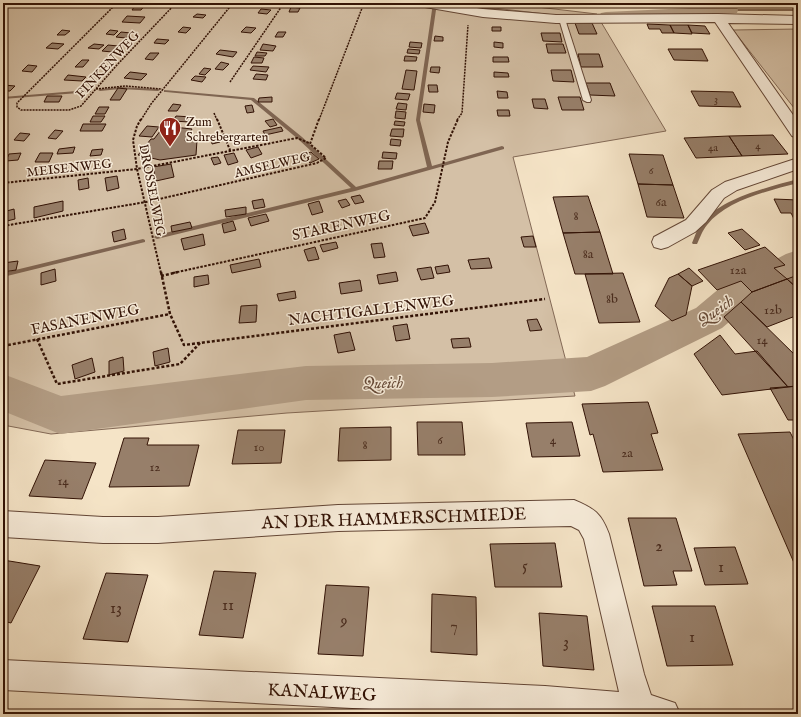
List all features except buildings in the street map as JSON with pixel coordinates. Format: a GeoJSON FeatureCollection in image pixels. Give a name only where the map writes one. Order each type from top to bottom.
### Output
{"type":"FeatureCollection","features":[{"type":"Feature","properties":{"kind":"street"},"geometry":{"type":"LineString","coordinates":[[425,3],[499,15],[562,19],[718,18],[798,20]]}},
{"type":"Feature","properties":{"kind":"street"},"geometry":{"type":"LineString","coordinates":[[718,18],[798,133]]}},
{"type":"Feature","properties":{"kind":"street"},"geometry":{"type":"LineString","coordinates":[[661,242],[695,222],[714,198],[723,191],[737,184],[786,169],[798,163]]}},
{"type":"Feature","properties":{"kind":"street","name":"AN DER HAMMERSCHMIEDE"},"geometry":{"type":"LineString","coordinates":[[3,524],[103,530],[158,530],[338,518],[574,513],[588,521],[596,534],[629,674],[652,711]]}},
{"type":"Feature","properties":{"kind":"street","name":"KANALWEG"},"geometry":{"type":"LineString","coordinates":[[3,675],[545,702],[652,711]]}},
{"type":"Feature","properties":{"kind":"lane"},"geometry":{"type":"LineString","coordinates":[[562,19],[587,100]]}},
{"type":"Feature","properties":{"kind":"path","name":"FINKENWEG"},"geometry":{"type":"LineString","coordinates":[[118,3],[17,103],[17,108],[21,110],[69,110],[81,106],[176,3]]}},
{"type":"Feature","properties":{"kind":"path","name":"DROSSELWEG"},"geometry":{"type":"LineString","coordinates":[[200,343],[184,345],[170,314],[146,202],[137,169],[133,140],[137,126],[151,104],[233,3]]}},
{"type":"Feature","properties":{"kind":"path"},"geometry":{"type":"LineString","coordinates":[[230,82],[284,3]]}},
{"type":"Feature","properties":{"kind":"path","name":"AMSELWEG"},"geometry":{"type":"LineString","coordinates":[[3,226],[146,202],[317,163],[326,158],[309,143],[364,3]]}},
{"type":"Feature","properties":{"kind":"path","name":"STARENWEG"},"geometry":{"type":"LineString","coordinates":[[161,276],[425,218],[436,201],[455,121],[462,113],[469,11]]}},
{"type":"Feature","properties":{"kind":"path"},"geometry":{"type":"LineString","coordinates":[[96,89],[125,86],[162,90]]}},
{"type":"Feature","properties":{"kind":"path"},"geometry":{"type":"LineString","coordinates":[[214,113],[230,150]]}},
{"type":"Feature","properties":{"kind":"path","name":"MEISENWEG"},"geometry":{"type":"LineString","coordinates":[[3,183],[137,169],[297,138],[309,143]]}},
{"type":"Feature","properties":{"kind":"path","name":"NACHTIGALLENWEG"},"geometry":{"type":"LineString","coordinates":[[200,343],[545,299]]}},
{"type":"Feature","properties":{"kind":"path","name":"FASANENWEG"},"geometry":{"type":"LineString","coordinates":[[3,346],[170,314]]}},
{"type":"Feature","properties":{"kind":"path"},"geometry":{"type":"LineString","coordinates":[[37,339],[57,384],[180,364],[200,343]]}},
{"type":"Feature","properties":{"kind":"shaded area"},"geometry":{"type":"Polygon","coordinates":[[[3,3],[414,3],[432,5],[448,11],[486,16],[601,22],[666,131],[513,157],[575,396],[287,413],[51,434],[3,425],[3,3]]]}},
{"type":"Feature","properties":{"kind":"shaded area"},"geometry":{"type":"Polygon","coordinates":[[[451,3],[503,3],[597,14],[598,17],[554,15],[451,3]]]}},
{"type":"Feature","properties":{"kind":"shaded area"},"geometry":{"type":"Polygon","coordinates":[[[798,29],[798,113],[733,30],[798,29]]]}},
{"type":"Feature","properties":{"kind":"waterway"},"geometry":{"type":"LineString","coordinates":[[430,168],[418,120],[435,3]]}},
{"type":"Feature","properties":{"kind":"waterway"},"geometry":{"type":"LineString","coordinates":[[447,3],[524,13]]}},
{"type":"Feature","properties":{"kind":"waterway"},"geometry":{"type":"LineString","coordinates":[[732,10],[798,10]]}},
{"type":"Feature","properties":{"kind":"waterway"},"geometry":{"type":"LineString","coordinates":[[606,16],[732,10]]}},
{"type":"Feature","properties":{"kind":"waterway"},"geometry":{"type":"LineString","coordinates":[[100,90],[120,88],[158,90]]}},
{"type":"Feature","properties":{"kind":"waterway"},"geometry":{"type":"LineString","coordinates":[[3,98],[89,91]]}},
{"type":"Feature","properties":{"kind":"waterway"},"geometry":{"type":"LineString","coordinates":[[166,91],[252,99],[300,138],[355,189]]}},
{"type":"Feature","properties":{"kind":"waterway"},"geometry":{"type":"LineString","coordinates":[[355,189],[502,148]]}},
{"type":"Feature","properties":{"kind":"waterway"},"geometry":{"type":"LineString","coordinates":[[695,243],[705,223],[727,206],[750,195],[798,181]]}},
{"type":"Feature","properties":{"kind":"waterway"},"geometry":{"type":"LineString","coordinates":[[157,237],[355,189]]}},
{"type":"Feature","properties":{"kind":"waterway"},"geometry":{"type":"LineString","coordinates":[[3,275],[143,241]]}},
{"type":"Feature","properties":{"kind":"waterway","name":"Queich"},"geometry":{"type":"LineString","coordinates":[[780,273],[798,263]]}},
{"type":"Feature","properties":{"kind":"waterway","name":"Queich"},"geometry":{"type":"LineString","coordinates":[[3,392],[60,415],[306,383],[492,380],[591,374],[709,318],[746,287]]}},
{"type":"Feature","properties":{"kind":"place","name":"Zum Schrebergarten"},"geometry":{"type":"Point","coordinates":[170,148]}}]}
